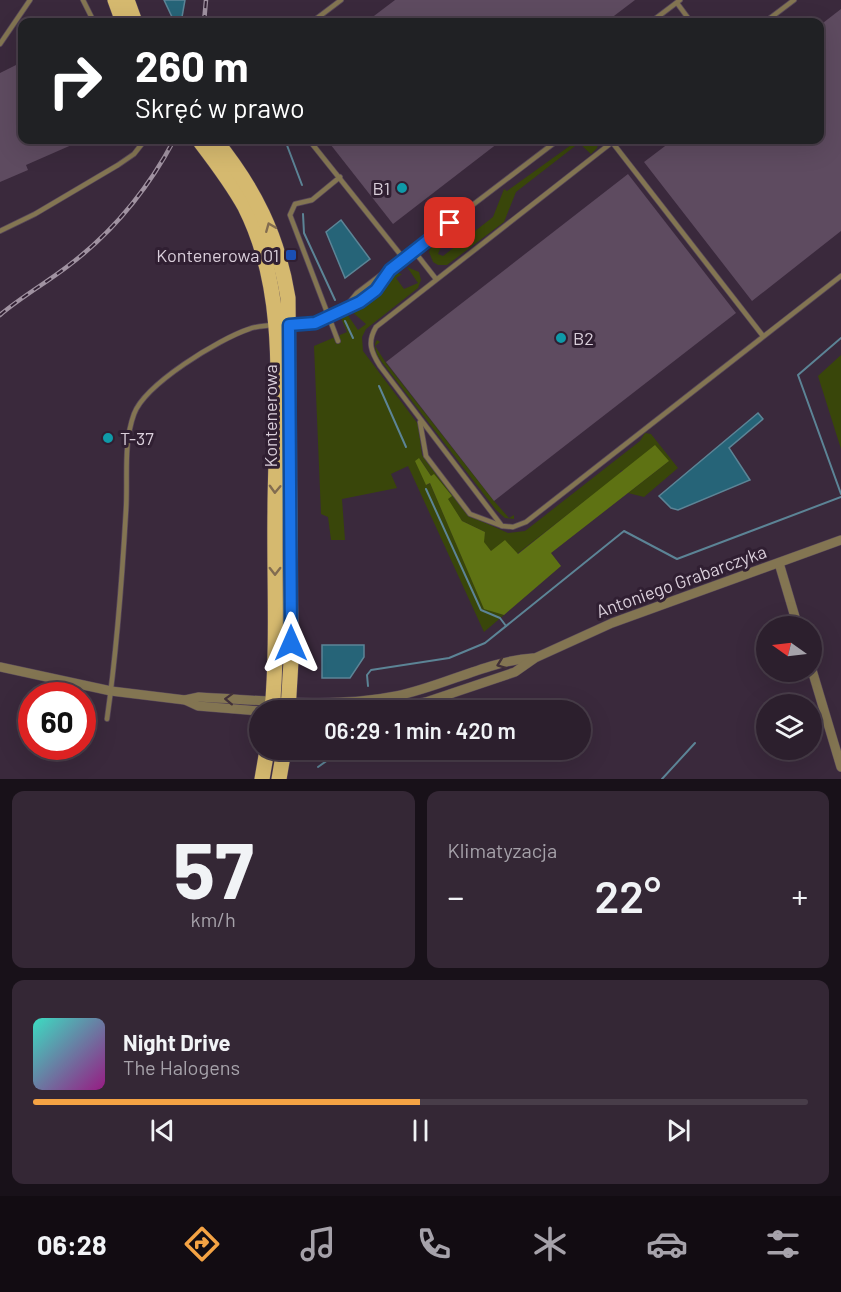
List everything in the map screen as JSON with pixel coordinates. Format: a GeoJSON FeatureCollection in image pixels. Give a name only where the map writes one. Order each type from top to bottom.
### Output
{"type":"FeatureCollection","features":[{"type":"Feature","properties":{"kind":"main road"},"geometry":{"type":"LineString","coordinates":[[115,0],[122,18]]}},
{"type":"Feature","properties":{"kind":"main road"},"geometry":{"type":"LineString","coordinates":[[127,0],[134,18]]}},
{"type":"Feature","properties":{"kind":"main road","name":"Kontenerowa"},"geometry":{"type":"LineString","coordinates":[[202,144],[225,174],[256,233],[282,325],[289,700]]}},
{"type":"Feature","properties":{"kind":"main road","name":"Kontenerowa"},"geometry":{"type":"LineString","coordinates":[[218,144],[249,185],[270,227],[284,275],[278,408],[273,700]]}},
{"type":"Feature","properties":{"kind":"main road"},"geometry":{"type":"LineString","coordinates":[[262,779],[265,760]]}},
{"type":"Feature","properties":{"kind":"main road"},"geometry":{"type":"LineString","coordinates":[[279,779],[282,760]]}},
{"type":"Feature","properties":{"kind":"street","name":"Antoniego Grabarczyka"},"geometry":{"type":"LineString","coordinates":[[426,700],[448,695],[514,672],[535,658],[612,623],[841,540]]}},
{"type":"Feature","properties":{"kind":"street"},"geometry":{"type":"LineString","coordinates":[[779,563],[795,616]]}},
{"type":"Feature","properties":{"kind":"street","name":"Antoniego Grabarczyka"},"geometry":{"type":"LineString","coordinates":[[364,700],[393,697],[443,684],[511,660],[535,658]]}},
{"type":"Feature","properties":{"kind":"street","name":"Antoniego Grabarczyka"},"geometry":{"type":"LineString","coordinates":[[0,667],[111,691],[185,700],[198,706],[249,710]]}},
{"type":"Feature","properties":{"kind":"street"},"geometry":{"type":"LineString","coordinates":[[816,682],[837,741],[841,767]]}},
{"type":"Feature","properties":{"kind":"street","name":"Antoniego Grabarczyka"},"geometry":{"type":"LineString","coordinates":[[185,700],[199,697],[249,703]]}},
{"type":"Feature","properties":{"kind":"lane"},"geometry":{"type":"LineString","coordinates":[[0,44],[30,0]]}},
{"type":"Feature","properties":{"kind":"lane"},"geometry":{"type":"LineString","coordinates":[[83,0],[92,18]]}},
{"type":"Feature","properties":{"kind":"lane"},"geometry":{"type":"LineString","coordinates":[[317,18],[341,0]]}},
{"type":"Feature","properties":{"kind":"lane"},"geometry":{"type":"LineString","coordinates":[[770,18],[794,0]]}},
{"type":"Feature","properties":{"kind":"lane"},"geometry":{"type":"LineString","coordinates":[[656,18],[678,1],[689,18]]}},
{"type":"Feature","properties":{"kind":"lane"},"geometry":{"type":"LineString","coordinates":[[0,231],[35,214],[118,165],[134,154],[142,144]]}},
{"type":"Feature","properties":{"kind":"lane"},"geometry":{"type":"LineString","coordinates":[[312,144],[404,259]]}},
{"type":"Feature","properties":{"kind":"lane"},"geometry":{"type":"LineString","coordinates":[[344,309],[357,293],[553,144]]}},
{"type":"Feature","properties":{"kind":"lane"},"geometry":{"type":"LineString","coordinates":[[502,526],[380,366],[370,342],[376,327],[608,144]]}},
{"type":"Feature","properties":{"kind":"lane"},"geometry":{"type":"LineString","coordinates":[[616,144],[763,336]]}},
{"type":"Feature","properties":{"kind":"lane"},"geometry":{"type":"LineString","coordinates":[[338,341],[290,213],[295,204],[312,200],[340,177]]}},
{"type":"Feature","properties":{"kind":"lane"},"geometry":{"type":"LineString","coordinates":[[414,251],[436,279]]}},
{"type":"Feature","properties":{"kind":"lane"},"geometry":{"type":"LineString","coordinates":[[107,719],[120,610],[128,482],[128,444],[134,414],[141,400],[154,385],[250,328],[315,323],[328,318],[373,292],[390,270]]}},
{"type":"Feature","properties":{"kind":"lane"},"geometry":{"type":"LineString","coordinates":[[420,419],[426,456],[470,514],[502,526],[513,527],[526,522],[841,276]]}},
{"type":"Feature","properties":{"kind":"green space"},"geometry":{"type":"Polygon","coordinates":[[[572,144],[578,144],[516,192],[504,222],[447,265],[438,265],[433,262],[429,252],[432,245],[447,233],[438,254],[443,256],[493,217],[504,189],[507,191],[572,144]]]}},
{"type":"Feature","properties":{"kind":"green space"},"geometry":{"type":"Polygon","coordinates":[[[580,144],[598,144],[591,154],[580,144]]]}},
{"type":"Feature","properties":{"kind":"green space"},"geometry":{"type":"Polygon","coordinates":[[[407,267],[419,272],[421,280],[418,288],[366,329],[362,337],[363,351],[418,424],[422,455],[468,515],[508,533],[525,531],[640,441],[645,433],[651,434],[678,468],[644,497],[628,493],[669,461],[620,471],[621,473],[517,554],[491,551],[483,542],[485,532],[462,521],[447,499],[451,496],[434,475],[431,476],[420,459],[427,485],[430,483],[484,608],[504,615],[484,632],[408,466],[391,474],[397,488],[342,499],[345,540],[331,540],[328,517],[321,514],[314,346],[347,332],[341,318],[347,314],[358,330],[366,324],[350,310],[375,295],[396,273],[402,274],[396,278],[404,289],[418,283],[407,267]]]}},
{"type":"Feature","properties":{"kind":"green space"},"geometry":{"type":"Polygon","coordinates":[[[375,346],[494,501],[509,518],[514,515],[514,519],[505,518],[496,510],[377,354],[375,346]]]}},
{"type":"Feature","properties":{"kind":"green space"},"geometry":{"type":"Polygon","coordinates":[[[841,355],[841,449],[818,376],[841,355]]]}},
{"type":"Feature","properties":{"kind":"green space"},"geometry":{"type":"Polygon","coordinates":[[[655,445],[669,461],[551,553],[561,566],[504,615],[484,609],[430,483],[426,485],[415,461],[419,458],[431,476],[434,474],[452,496],[448,499],[462,521],[485,532],[484,542],[491,551],[505,540],[518,554],[655,445]]]}},
{"type":"Feature","properties":{"kind":"water"},"geometry":{"type":"Polygon","coordinates":[[[164,0],[185,0],[182,17],[173,18],[164,0]]]}},
{"type":"Feature","properties":{"kind":"water"},"geometry":{"type":"Polygon","coordinates":[[[341,220],[370,259],[345,278],[326,232],[341,220]]]}},
{"type":"Feature","properties":{"kind":"water"},"geometry":{"type":"Polygon","coordinates":[[[758,413],[763,419],[729,448],[750,480],[678,510],[671,508],[659,496],[758,413]]]}},
{"type":"Feature","properties":{"kind":"water"},"geometry":{"type":"Polygon","coordinates":[[[322,645],[364,645],[364,657],[350,678],[322,678],[322,645]]]}},
{"type":"Feature","properties":{"kind":"building"},"geometry":{"type":"Polygon","coordinates":[[[395,0],[635,0],[611,18],[371,18],[395,0]]]}},
{"type":"Feature","properties":{"kind":"building"},"geometry":{"type":"Polygon","coordinates":[[[841,9],[841,231],[752,301],[644,162],[668,144],[824,144],[824,22],[841,9]]]}},
{"type":"Feature","properties":{"kind":"building"},"geometry":{"type":"Polygon","coordinates":[[[18,64],[18,144],[74,144],[26,165],[28,170],[0,182],[0,73],[18,64]]]}},
{"type":"Feature","properties":{"kind":"building","name":"B1"},"geometry":{"type":"Polygon","coordinates":[[[330,144],[497,144],[393,224],[330,144]]]}},
{"type":"Feature","properties":{"kind":"building","name":"B2"},"geometry":{"type":"Polygon","coordinates":[[[628,174],[736,313],[494,501],[386,362],[628,174]]]}},
{"type":"Feature","properties":{"kind":"waterway"},"geometry":{"type":"LineString","coordinates":[[287,144],[302,185]]}},
{"type":"Feature","properties":{"kind":"waterway"},"geometry":{"type":"LineString","coordinates":[[303,214],[304,233],[335,300]]}},
{"type":"Feature","properties":{"kind":"waterway"},"geometry":{"type":"LineString","coordinates":[[345,321],[353,338]]}},
{"type":"Feature","properties":{"kind":"waterway"},"geometry":{"type":"LineString","coordinates":[[841,338],[798,375],[841,494]]}},
{"type":"Feature","properties":{"kind":"waterway"},"geometry":{"type":"LineString","coordinates":[[379,386],[406,447]]}},
{"type":"Feature","properties":{"kind":"waterway"},"geometry":{"type":"LineString","coordinates":[[426,489],[481,610],[500,618],[506,626]]}},
{"type":"Feature","properties":{"kind":"waterway"},"geometry":{"type":"LineString","coordinates":[[368,686],[367,675],[371,670],[449,658],[485,643],[624,531],[677,559],[841,497]]}},
{"type":"Feature","properties":{"kind":"waterway"},"geometry":{"type":"LineString","coordinates":[[662,779],[695,743]]}},
{"type":"Feature","properties":{"kind":"waterway"},"geometry":{"type":"LineString","coordinates":[[318,767],[328,760]]}},
{"type":"Feature","properties":{"kind":"railway"},"geometry":{"type":"LineString","coordinates":[[204,18],[206,0]]}},
{"type":"Feature","properties":{"kind":"railway"},"geometry":{"type":"LineString","coordinates":[[0,315],[68,266],[114,225],[141,193],[172,144]]}},
{"type":"Feature","properties":{"kind":"place","name":"B1"},"geometry":{"type":"Point","coordinates":[402,188]}},
{"type":"Feature","properties":{"kind":"place","name":"Kontenerowa 01"},"geometry":{"type":"Point","coordinates":[291,255]}},
{"type":"Feature","properties":{"kind":"place","name":"B2"},"geometry":{"type":"Point","coordinates":[561,338]}},
{"type":"Feature","properties":{"kind":"place","name":"T-37"},"geometry":{"type":"Point","coordinates":[108,438]}},
{"type":"Feature","properties":{"kind":"route"},"geometry":{"type":"LineString","coordinates":[[291,643],[289,325],[315,323],[360,302],[376,290],[390,270],[450,223]]}}]}
